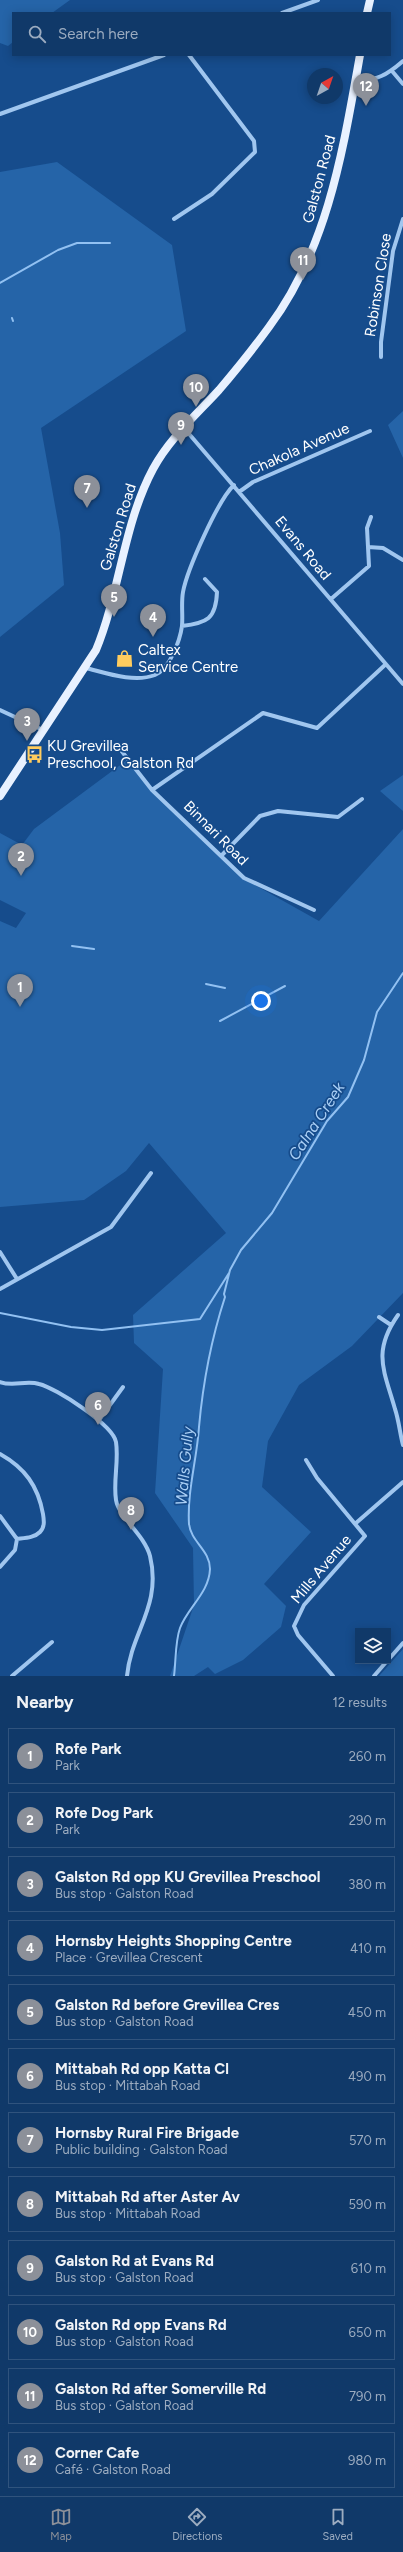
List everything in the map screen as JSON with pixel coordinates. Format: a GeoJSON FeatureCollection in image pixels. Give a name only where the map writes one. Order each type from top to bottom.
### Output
{"type":"FeatureCollection","features":[{"type":"Feature","properties":{"kind":"main road"},"geometry":{"type":"LineString","coordinates":[[367,12],[370,0]]}},
{"type":"Feature","properties":{"kind":"main road","name":"Galston Road"},"geometry":{"type":"LineString","coordinates":[[0,796],[86,668],[102,633],[135,513],[146,483],[166,448],[229,377],[270,326],[304,268],[331,199],[360,56]]}},
{"type":"Feature","properties":{"kind":"street"},"geometry":{"type":"LineString","coordinates":[[285,12],[318,0]]}},
{"type":"Feature","properties":{"kind":"street"},"geometry":{"type":"LineString","coordinates":[[0,114],[161,56]]}},
{"type":"Feature","properties":{"kind":"street"},"geometry":{"type":"LineString","coordinates":[[174,219],[212,194],[250,160],[255,152],[254,141],[190,56]]}},
{"type":"Feature","properties":{"kind":"street"},"geometry":{"type":"LineString","coordinates":[[356,79],[374,80],[392,71],[403,61]]}},
{"type":"Feature","properties":{"kind":"street"},"geometry":{"type":"LineString","coordinates":[[392,71],[403,84]]}},
{"type":"Feature","properties":{"kind":"street","name":"Robinson Close"},"geometry":{"type":"LineString","coordinates":[[381,357],[380,342],[393,251],[403,219]]}},
{"type":"Feature","properties":{"kind":"street","name":"Evans Road"},"geometry":{"type":"LineString","coordinates":[[184,428],[403,684]]}},
{"type":"Feature","properties":{"kind":"street","name":"Chakola Avenue"},"geometry":{"type":"LineString","coordinates":[[239,492],[253,482],[370,431]]}},
{"type":"Feature","properties":{"kind":"street"},"geometry":{"type":"LineString","coordinates":[[86,668],[118,676],[146,678],[157,674],[166,664],[175,648],[182,626],[183,593],[187,579],[223,498],[234,485]]}},
{"type":"Feature","properties":{"kind":"street"},"geometry":{"type":"LineString","coordinates":[[331,599],[368,568],[367,528],[371,517]]}},
{"type":"Feature","properties":{"kind":"street"},"geometry":{"type":"LineString","coordinates":[[368,547],[383,548],[403,560]]}},
{"type":"Feature","properties":{"kind":"street"},"geometry":{"type":"LineString","coordinates":[[182,626],[203,624],[214,613],[217,592],[205,579]]}},
{"type":"Feature","properties":{"kind":"street"},"geometry":{"type":"LineString","coordinates":[[152,790],[263,713],[317,728],[386,664]]}},
{"type":"Feature","properties":{"kind":"street"},"geometry":{"type":"LineString","coordinates":[[0,710],[44,730]]}},
{"type":"Feature","properties":{"kind":"street","name":"Binnari Road"},"geometry":{"type":"LineString","coordinates":[[120,749],[152,790],[222,855],[244,878],[314,910]]}},
{"type":"Feature","properties":{"kind":"street"},"geometry":{"type":"LineString","coordinates":[[222,855],[260,816],[278,811],[338,817],[362,799]]}},
{"type":"Feature","properties":{"kind":"street"},"geometry":{"type":"LineString","coordinates":[[0,1289],[111,1227],[151,1173]]}},
{"type":"Feature","properties":{"kind":"street"},"geometry":{"type":"LineString","coordinates":[[0,1252],[17,1279]]}},
{"type":"Feature","properties":{"kind":"street"},"geometry":{"type":"LineString","coordinates":[[398,1315],[391,1325],[382,1348],[382,1369],[396,1411],[403,1446]]}},
{"type":"Feature","properties":{"kind":"street"},"geometry":{"type":"LineString","coordinates":[[379,1317],[391,1325]]}},
{"type":"Feature","properties":{"kind":"street"},"geometry":{"type":"LineString","coordinates":[[0,1382],[8,1384],[29,1382],[46,1386],[99,1420],[109,1428],[115,1439],[118,1505],[143,1540],[153,1572],[150,1603],[127,1676]]}},
{"type":"Feature","properties":{"kind":"street"},"geometry":{"type":"LineString","coordinates":[[99,1420],[123,1387]]}},
{"type":"Feature","properties":{"kind":"street"},"geometry":{"type":"LineString","coordinates":[[0,1454],[22,1469],[35,1488],[40,1500],[44,1522],[41,1532],[32,1537],[17,1539]]}},
{"type":"Feature","properties":{"kind":"street","name":"Mills Avenue"},"geometry":{"type":"LineString","coordinates":[[306,1460],[317,1478],[356,1523],[365,1536],[304,1605],[294,1626],[298,1635],[333,1676]]}},
{"type":"Feature","properties":{"kind":"street"},"geometry":{"type":"LineString","coordinates":[[356,1523],[403,1482]]}},
{"type":"Feature","properties":{"kind":"street"},"geometry":{"type":"LineString","coordinates":[[0,1516],[17,1539],[15,1550],[0,1567]]}},
{"type":"Feature","properties":{"kind":"street"},"geometry":{"type":"LineString","coordinates":[[12,1676],[52,1642]]}},
{"type":"Feature","properties":{"kind":"street"},"geometry":{"type":"LineString","coordinates":[[391,1657],[403,1643]]}},
{"type":"Feature","properties":{"kind":"street"},"geometry":{"type":"LineString","coordinates":[[374,1676],[385,1664]]}},
{"type":"Feature","properties":{"kind":"shaded area"},"geometry":{"type":"Polygon","coordinates":[[[0,0],[70,0],[53,12],[12,12],[12,43],[8,46],[0,43],[0,0]]]}},
{"type":"Feature","properties":{"kind":"shaded area"},"geometry":{"type":"Polygon","coordinates":[[[57,162],[172,245],[186,331],[41,428],[60,533],[64,585],[0,637],[0,172],[57,162]]]}},
{"type":"Feature","properties":{"kind":"shaded area"},"geometry":{"type":"Polygon","coordinates":[[[403,411],[403,458],[388,425],[403,411]]]}},
{"type":"Feature","properties":{"kind":"shaded area"},"geometry":{"type":"Polygon","coordinates":[[[127,760],[152,791],[244,879],[319,921],[403,829],[403,1293],[352,1346],[299,1385],[268,1441],[262,1487],[311,1532],[264,1584],[286,1606],[281,1627],[243,1660],[215,1674],[208,1667],[194,1676],[170,1676],[194,1605],[193,1548],[155,1493],[163,1369],[134,1343],[133,1315],[226,1233],[149,1143],[126,1171],[84,1200],[0,1207],[0,921],[16,928],[26,913],[0,900],[0,833],[22,845],[34,829],[127,760]]]}},
{"type":"Feature","properties":{"kind":"shaded area"},"geometry":{"type":"Polygon","coordinates":[[[403,775],[403,811],[380,791],[403,775]]]}},
{"type":"Feature","properties":{"kind":"shaded area"},"geometry":{"type":"Polygon","coordinates":[[[403,1649],[403,1676],[379,1676],[391,1664],[403,1649]]]}},
{"type":"Feature","properties":{"kind":"waterway"},"geometry":{"type":"LineString","coordinates":[[0,283],[58,250],[77,243],[110,243]]}},
{"type":"Feature","properties":{"kind":"waterway"},"geometry":{"type":"LineString","coordinates":[[72,946],[94,949]]}},
{"type":"Feature","properties":{"kind":"waterway","name":"Calna Creek"},"geometry":{"type":"LineString","coordinates":[[241,1250],[272,1213],[327,1121],[348,1097],[364,1060],[377,1012],[403,973]]}},
{"type":"Feature","properties":{"kind":"waterway"},"geometry":{"type":"LineString","coordinates":[[206,984],[225,988]]}},
{"type":"Feature","properties":{"kind":"waterway"},"geometry":{"type":"LineString","coordinates":[[220,1021],[285,986]]}},
{"type":"Feature","properties":{"kind":"waterway","name":"Walls Gully"},"geometry":{"type":"LineString","coordinates":[[174,1676],[178,1633],[188,1613],[202,1593],[209,1578],[210,1569],[207,1556],[190,1530],[189,1499],[208,1361],[225,1297],[224,1294],[230,1270],[241,1250]]}},
{"type":"Feature","properties":{"kind":"waterway"},"geometry":{"type":"LineString","coordinates":[[0,1313],[71,1327],[102,1330],[200,1319],[229,1273]]}},
{"type":"Feature","properties":{"kind":"place","name":"Corner Cafe"},"geometry":{"type":"Point","coordinates":[366,106]}},
{"type":"Feature","properties":{"kind":"place","name":"Galston Rd after Somerville Rd"},"geometry":{"type":"Point","coordinates":[303,280]}},
{"type":"Feature","properties":{"kind":"place","name":"Galston Rd opp Evans Rd"},"geometry":{"type":"Point","coordinates":[196,407]}},
{"type":"Feature","properties":{"kind":"place","name":"Galston Rd at Evans Rd"},"geometry":{"type":"Point","coordinates":[181,445]}},
{"type":"Feature","properties":{"kind":"place","name":"Hornsby Rural Fire Brigade"},"geometry":{"type":"Point","coordinates":[87,508]}},
{"type":"Feature","properties":{"kind":"place","name":"Galston Rd before Grevillea Cres"},"geometry":{"type":"Point","coordinates":[114,617]}},
{"type":"Feature","properties":{"kind":"place","name":"Hornsby Heights Shopping Centre"},"geometry":{"type":"Point","coordinates":[153,637]}},
{"type":"Feature","properties":{"kind":"place","name":"Caltex Service Centre"},"geometry":{"type":"Point","coordinates":[125,659]}},
{"type":"Feature","properties":{"kind":"place","name":"Galston Rd opp KU Grevillea Preschool"},"geometry":{"type":"Point","coordinates":[27,741]}},
{"type":"Feature","properties":{"kind":"place","name":"KU Grevillea Preschool, Galston Rd"},"geometry":{"type":"Point","coordinates":[34,755]}},
{"type":"Feature","properties":{"kind":"place","name":"Rofe Dog Park"},"geometry":{"type":"Point","coordinates":[21,876]}},
{"type":"Feature","properties":{"kind":"place","name":"Rofe Park"},"geometry":{"type":"Point","coordinates":[20,1007]}},
{"type":"Feature","properties":{"kind":"place","name":"Mittabah Rd opp Katta Cl"},"geometry":{"type":"Point","coordinates":[98,1425]}},
{"type":"Feature","properties":{"kind":"place","name":"Mittabah Rd after Aster Av"},"geometry":{"type":"Point","coordinates":[131,1530]}}]}
